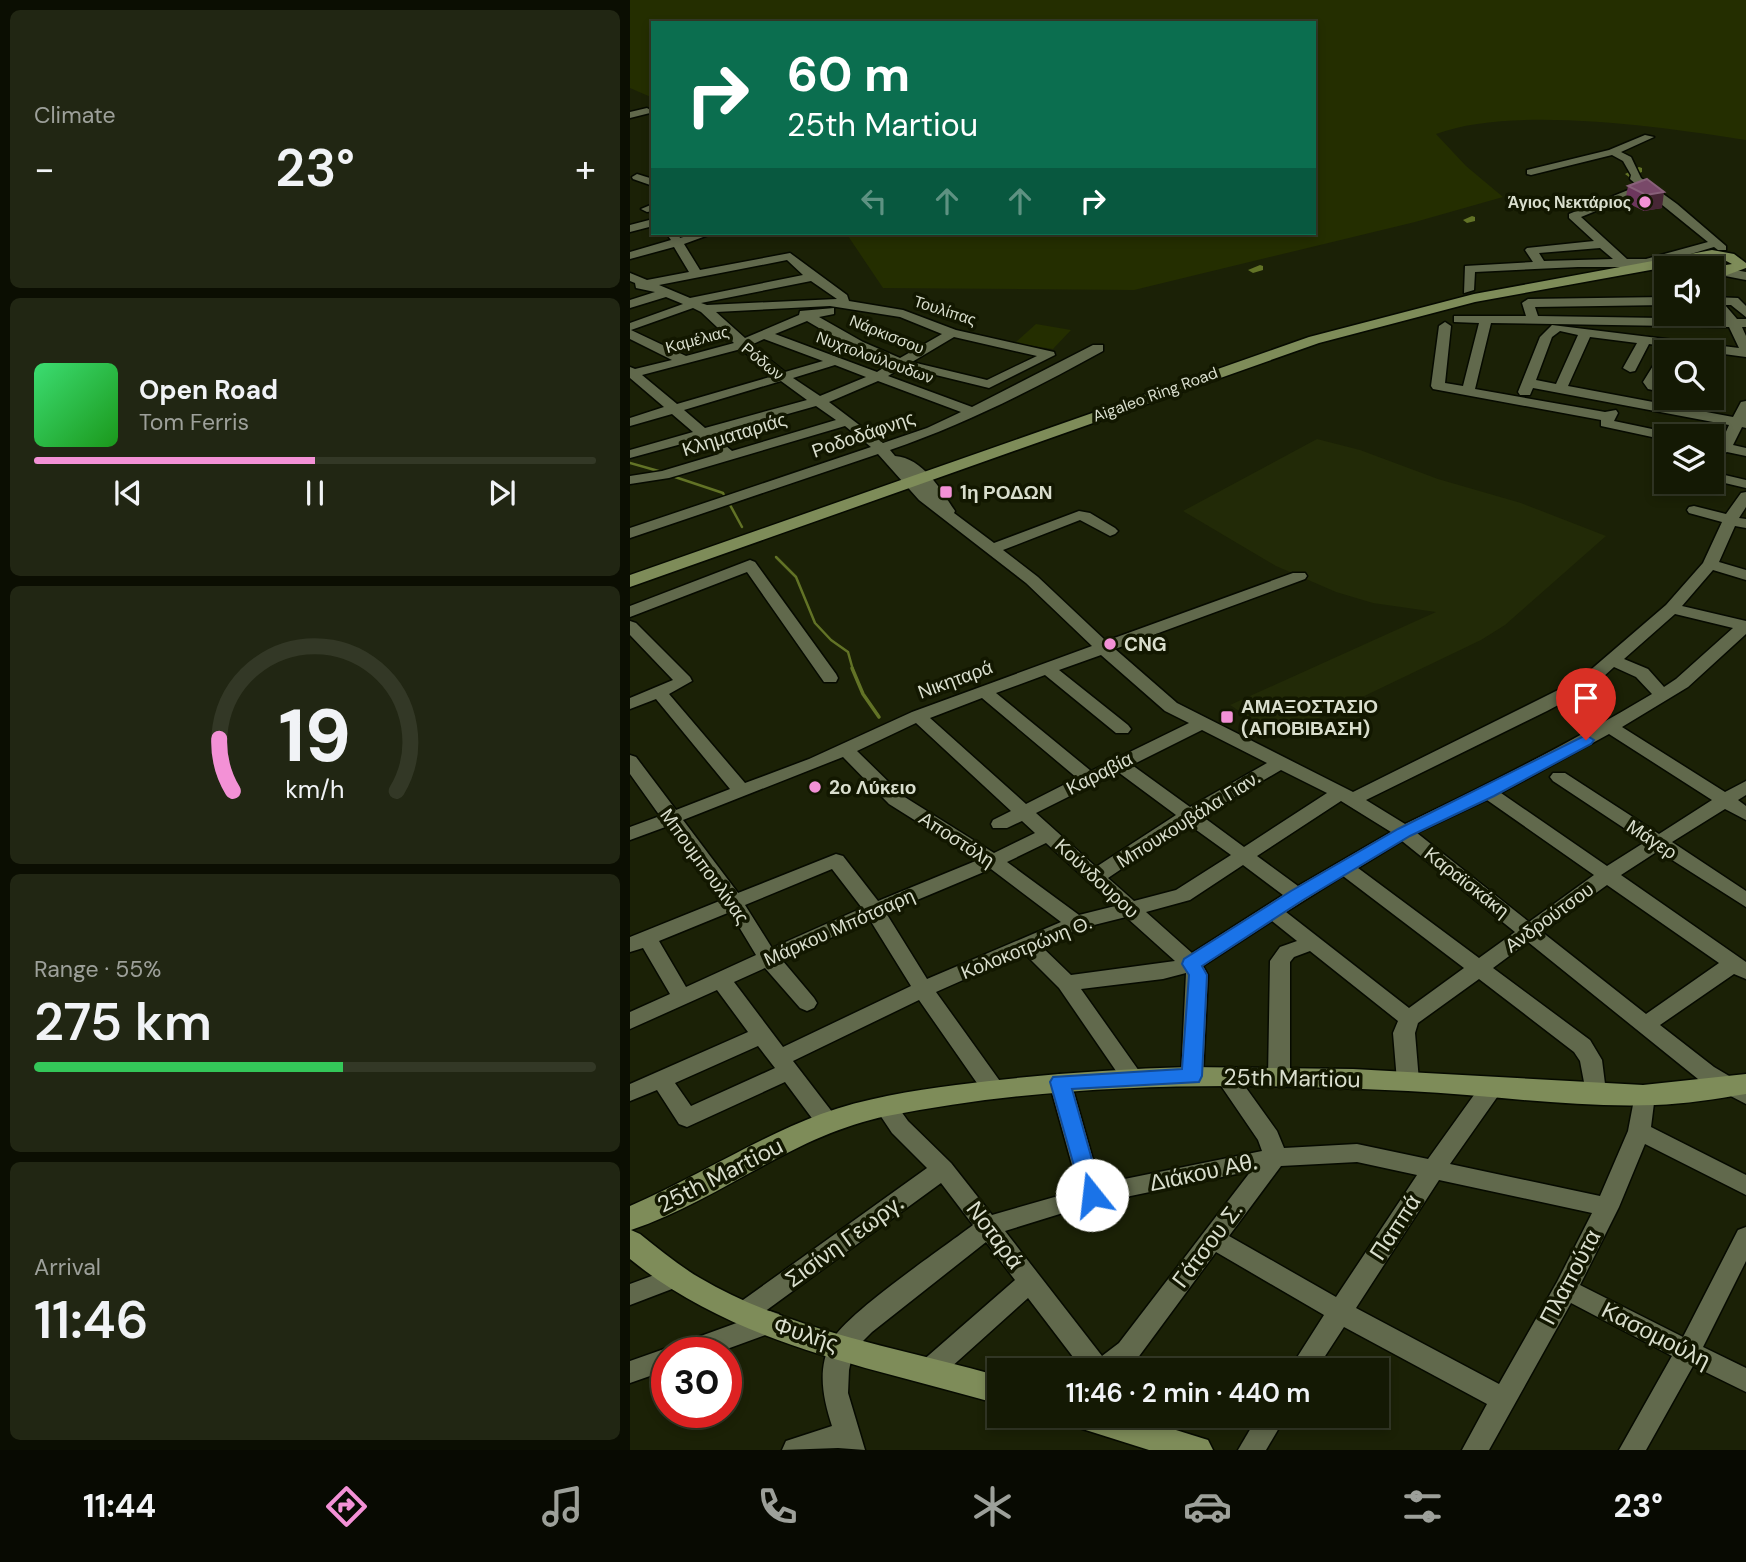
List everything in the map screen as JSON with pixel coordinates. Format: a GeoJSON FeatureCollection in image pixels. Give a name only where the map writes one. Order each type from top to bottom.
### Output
{"type":"FeatureCollection","features":[{"type":"Feature","properties":{"kind":"main road","name":"Aigaleo Ring Road"},"geometry":{"type":"LineString","coordinates":[[1715,256],[1722,254],[1741,267]]}},
{"type":"Feature","properties":{"kind":"main road","name":"Aigaleo Ring Road"},"geometry":{"type":"LineString","coordinates":[[630,593],[1234,366],[1392,318],[1510,291],[1654,268]]}},
{"type":"Feature","properties":{"kind":"main road","name":"Aigaleo Ring Road"},"geometry":{"type":"LineString","coordinates":[[630,582],[1244,372],[1388,327],[1529,294],[1654,274]]}},
{"type":"Feature","properties":{"kind":"main road","name":"25th Martiou"},"geometry":{"type":"LineString","coordinates":[[630,1219],[668,1204],[796,1135],[828,1123],[885,1106],[1060,1082],[1192,1076],[1408,1081],[1644,1095],[1740,1089]]}},
{"type":"Feature","properties":{"kind":"main road","name":"Φυλής"},"geometry":{"type":"LineString","coordinates":[[630,1242],[676,1278],[707,1297],[842,1346],[987,1387]]}},
{"type":"Feature","properties":{"kind":"main road"},"geometry":{"type":"LineString","coordinates":[[1138,1433],[1197,1450]]}},
{"type":"Feature","properties":{"kind":"street"},"geometry":{"type":"LineString","coordinates":[[630,115],[647,111]]}},
{"type":"Feature","properties":{"kind":"street"},"geometry":{"type":"LineString","coordinates":[[1531,172],[1613,152],[1649,137]]}},
{"type":"Feature","properties":{"kind":"street"},"geometry":{"type":"LineString","coordinates":[[1613,152],[1627,159],[1644,188],[1673,206],[1741,267]]}},
{"type":"Feature","properties":{"kind":"street"},"geometry":{"type":"LineString","coordinates":[[651,174],[637,177],[651,182]]}},
{"type":"Feature","properties":{"kind":"street"},"geometry":{"type":"LineString","coordinates":[[1625,264],[1574,218],[1574,214],[1644,188]]}},
{"type":"Feature","properties":{"kind":"street"},"geometry":{"type":"LineString","coordinates":[[630,229],[651,223]]}},
{"type":"Feature","properties":{"kind":"street"},"geometry":{"type":"LineString","coordinates":[[630,255],[674,237],[696,273]]}},
{"type":"Feature","properties":{"kind":"street"},"geometry":{"type":"LineString","coordinates":[[1705,256],[1716,243]]}},
{"type":"Feature","properties":{"kind":"street"},"geometry":{"type":"LineString","coordinates":[[1468,290],[1469,269],[1657,261],[1716,243]]}},
{"type":"Feature","properties":{"kind":"street"},"geometry":{"type":"LineString","coordinates":[[1541,265],[1531,250],[1602,244]]}},
{"type":"Feature","properties":{"kind":"street"},"geometry":{"type":"LineString","coordinates":[[630,288],[790,256],[813,277],[843,298],[841,304],[696,305]]}},
{"type":"Feature","properties":{"kind":"street","name":"Ρόδων"},"geometry":{"type":"LineString","coordinates":[[630,277],[696,305],[783,378],[848,421],[920,483],[950,515],[1059,603],[1102,647]]}},
{"type":"Feature","properties":{"kind":"street"},"geometry":{"type":"LineString","coordinates":[[630,327],[696,305],[813,277]]}},
{"type":"Feature","properties":{"kind":"street"},"geometry":{"type":"LineString","coordinates":[[630,304],[665,293]]}},
{"type":"Feature","properties":{"kind":"street"},"geometry":{"type":"LineString","coordinates":[[1724,304],[1734,301],[1746,313]]}},
{"type":"Feature","properties":{"kind":"street"},"geometry":{"type":"LineString","coordinates":[[1533,319],[1528,303],[1585,317],[1654,343]]}},
{"type":"Feature","properties":{"kind":"street"},"geometry":{"type":"LineString","coordinates":[[1520,402],[1551,330],[1585,317],[1654,303]]}},
{"type":"Feature","properties":{"kind":"street","name":"Νάρκισσου"},"geometry":{"type":"LineString","coordinates":[[796,304],[807,316],[858,345],[901,363],[989,384]]}},
{"type":"Feature","properties":{"kind":"street","name":"Καμέλιας"},"geometry":{"type":"LineString","coordinates":[[631,373],[743,345],[841,304]]}},
{"type":"Feature","properties":{"kind":"street","name":"Τουλίπας"},"geometry":{"type":"LineString","coordinates":[[841,304],[903,314],[953,333],[1049,355],[989,384]]}},
{"type":"Feature","properties":{"kind":"street"},"geometry":{"type":"LineString","coordinates":[[1724,312],[1740,324],[1746,352],[1724,351]]}},
{"type":"Feature","properties":{"kind":"street"},"geometry":{"type":"LineString","coordinates":[[1458,319],[1533,319],[1654,313]]}},
{"type":"Feature","properties":{"kind":"street"},"geometry":{"type":"LineString","coordinates":[[1585,317],[1740,324]]}},
{"type":"Feature","properties":{"kind":"street"},"geometry":{"type":"LineString","coordinates":[[1561,388],[1585,317]]}},
{"type":"Feature","properties":{"kind":"street"},"geometry":{"type":"LineString","coordinates":[[1468,392],[1486,319]]}},
{"type":"Feature","properties":{"kind":"street"},"geometry":{"type":"LineString","coordinates":[[1533,319],[1556,328]]}},
{"type":"Feature","properties":{"kind":"street"},"geometry":{"type":"LineString","coordinates":[[1445,326],[1438,386],[1607,420],[1654,433]]}},
{"type":"Feature","properties":{"kind":"street"},"geometry":{"type":"LineString","coordinates":[[630,454],[836,396],[879,376],[953,333]]}},
{"type":"Feature","properties":{"kind":"street"},"geometry":{"type":"LineString","coordinates":[[630,334],[685,361]]}},
{"type":"Feature","properties":{"kind":"street","name":"Νυχτολούλουδων"},"geometry":{"type":"LineString","coordinates":[[765,334],[977,411]]}},
{"type":"Feature","properties":{"kind":"street"},"geometry":{"type":"LineString","coordinates":[[1630,368],[1646,340]]}},
{"type":"Feature","properties":{"kind":"street","name":"Ροδοδάφνης"},"geometry":{"type":"LineString","coordinates":[[630,533],[887,453],[977,411],[1098,348]]}},
{"type":"Feature","properties":{"kind":"street"},"geometry":{"type":"LineString","coordinates":[[630,422],[836,361]]}},
{"type":"Feature","properties":{"kind":"street"},"geometry":{"type":"LineString","coordinates":[[631,373],[705,432],[728,455]]}},
{"type":"Feature","properties":{"kind":"street"},"geometry":{"type":"LineString","coordinates":[[1530,383],[1654,401]]}},
{"type":"Feature","properties":{"kind":"street"},"geometry":{"type":"LineString","coordinates":[[977,411],[989,384]]}},
{"type":"Feature","properties":{"kind":"street"},"geometry":{"type":"LineString","coordinates":[[1607,420],[1617,398]]}},
{"type":"Feature","properties":{"kind":"street"},"geometry":{"type":"LineString","coordinates":[[1724,441],[1742,424],[1746,405]]}},
{"type":"Feature","properties":{"kind":"street"},"geometry":{"type":"LineString","coordinates":[[1695,410],[1742,424]]}},
{"type":"Feature","properties":{"kind":"street","name":"Κληματαριάς"},"geometry":{"type":"LineString","coordinates":[[630,480],[664,475],[848,421]]}},
{"type":"Feature","properties":{"kind":"street"},"geometry":{"type":"LineString","coordinates":[[1724,450],[1746,452]]}},
{"type":"Feature","properties":{"kind":"street"},"geometry":{"type":"LineString","coordinates":[[1724,479],[1746,484]]}},
{"type":"Feature","properties":{"kind":"street","name":"Κολοκοτρώνη Θ."},"geometry":{"type":"LineString","coordinates":[[661,1079],[687,1118],[923,989],[1076,923],[1183,895],[1242,855],[1347,796],[1541,708],[1586,682],[1672,608],[1710,564],[1738,522],[1746,496]]}},
{"type":"Feature","properties":{"kind":"street"},"geometry":{"type":"LineString","coordinates":[[1694,510],[1738,522]]}},
{"type":"Feature","properties":{"kind":"street"},"geometry":{"type":"LineString","coordinates":[[992,549],[1079,515],[1110,531]]}},
{"type":"Feature","properties":{"kind":"street"},"geometry":{"type":"LineString","coordinates":[[1710,564],[1746,575]]}},
{"type":"Feature","properties":{"kind":"street"},"geometry":{"type":"LineString","coordinates":[[630,612],[750,565],[830,678]]}},
{"type":"Feature","properties":{"kind":"street","name":"Νικηταρά"},"geometry":{"type":"LineString","coordinates":[[630,834],[742,792],[918,716],[1299,576]]}},
{"type":"Feature","properties":{"kind":"street"},"geometry":{"type":"LineString","coordinates":[[1672,608],[1745,626]]}},
{"type":"Feature","properties":{"kind":"street"},"geometry":{"type":"LineString","coordinates":[[630,626],[684,681],[630,704]]}},
{"type":"Feature","properties":{"kind":"street"},"geometry":{"type":"LineString","coordinates":[[1066,983],[1163,972],[1191,964],[1297,895],[1404,832],[1488,792],[1610,727],[1682,682],[1745,626]]}},
{"type":"Feature","properties":{"kind":"street","name":"Καραϊσκάκη"},"geometry":{"type":"LineString","coordinates":[[1102,647],[1171,707],[1347,796],[1404,832],[1645,1025],[1740,1089]]}},
{"type":"Feature","properties":{"kind":"street"},"geometry":{"type":"LineString","coordinates":[[1612,660],[1642,673],[1662,695]]}},
{"type":"Feature","properties":{"kind":"street"},"geometry":{"type":"LineString","coordinates":[[1046,668],[1122,729]]}},
{"type":"Feature","properties":{"kind":"street"},"geometry":{"type":"LineString","coordinates":[[659,691],[742,792]]}},
{"type":"Feature","properties":{"kind":"street"},"geometry":{"type":"LineString","coordinates":[[983,691],[1088,778]]}},
{"type":"Feature","properties":{"kind":"street","name":"Κούνδουρου"},"geometry":{"type":"LineString","coordinates":[[918,716],[1191,964]]}},
{"type":"Feature","properties":{"kind":"street","name":"Καραβία"},"geometry":{"type":"LineString","coordinates":[[999,824],[1200,724]]}},
{"type":"Feature","properties":{"kind":"street"},"geometry":{"type":"LineString","coordinates":[[1610,727],[1746,814]]}},
{"type":"Feature","properties":{"kind":"street","name":"Αποστόλη"},"geometry":{"type":"LineString","coordinates":[[845,749],[896,800],[993,862],[1076,923]]}},
{"type":"Feature","properties":{"kind":"street","name":"Μπουμπουλίνας"},"geometry":{"type":"LineString","coordinates":[[630,761],[733,901],[768,958],[807,1003]]}},
{"type":"Feature","properties":{"kind":"street","name":"Μπουκουβάλα Γιαν."},"geometry":{"type":"LineString","coordinates":[[1095,877],[1189,815],[1281,762]]}},
{"type":"Feature","properties":{"kind":"street"},"geometry":{"type":"LineString","coordinates":[[1118,763],[1297,895]]}},
{"type":"Feature","properties":{"kind":"street","name":"Μάγερ"},"geometry":{"type":"LineString","coordinates":[[1559,777],[1746,900]]}},
{"type":"Feature","properties":{"kind":"street","name":"Ανδρούτσου"},"geometry":{"type":"LineString","coordinates":[[1409,1020],[1607,875],[1656,841],[1746,786]]}},
{"type":"Feature","properties":{"kind":"street"},"geometry":{"type":"LineString","coordinates":[[1488,792],[1741,965],[1645,1025]]}},
{"type":"Feature","properties":{"kind":"street","name":"Μάρκου Μπότσαρη"},"geometry":{"type":"LineString","coordinates":[[630,1021],[874,910],[993,862],[1049,834]]}},
{"type":"Feature","properties":{"kind":"street"},"geometry":{"type":"LineString","coordinates":[[682,997],[638,941],[836,860],[874,910],[923,989],[994,1090]]}},
{"type":"Feature","properties":{"kind":"street"},"geometry":{"type":"LineString","coordinates":[[1345,867],[1582,1046],[1591,1060],[1595,1092]]}},
{"type":"Feature","properties":{"kind":"street"},"geometry":{"type":"LineString","coordinates":[[1272,911],[1409,1020],[1404,1033],[1408,1081]]}},
{"type":"Feature","properties":{"kind":"street"},"geometry":{"type":"LineString","coordinates":[[1279,1077],[1280,961],[1287,952],[1312,943]]}},
{"type":"Feature","properties":{"kind":"street"},"geometry":{"type":"LineString","coordinates":[[1028,945],[1066,983],[1133,1078]]}},
{"type":"Feature","properties":{"kind":"street"},"geometry":{"type":"LineString","coordinates":[[1191,964],[1198,975],[1192,1076]]}},
{"type":"Feature","properties":{"kind":"street"},"geometry":{"type":"LineString","coordinates":[[720,979],[828,1123]]}},
{"type":"Feature","properties":{"kind":"street"},"geometry":{"type":"LineString","coordinates":[[631,1091],[763,1035]]}},
{"type":"Feature","properties":{"kind":"street"},"geometry":{"type":"LineString","coordinates":[[1226,1077],[1269,1137],[1275,1157]]}},
{"type":"Feature","properties":{"kind":"street"},"geometry":{"type":"LineString","coordinates":[[1060,1082],[1092,1195]]}},
{"type":"Feature","properties":{"kind":"street","name":"Παππά"},"geometry":{"type":"LineString","coordinates":[[1310,1358],[1433,1170],[1492,1087]]}},
{"type":"Feature","properties":{"kind":"street","name":"Πλαπούτα"},"geometry":{"type":"LineString","coordinates":[[1475,1450],[1566,1289],[1606,1207],[1639,1131],[1644,1095]]}},
{"type":"Feature","properties":{"kind":"street","name":"Νοταρά"},"geometry":{"type":"LineString","coordinates":[[885,1106],[900,1127],[943,1169],[1089,1358]]}},
{"type":"Feature","properties":{"kind":"street"},"geometry":{"type":"LineString","coordinates":[[1639,1131],[1746,1186]]}},
{"type":"Feature","properties":{"kind":"street","name":"Διάκου Αθ."},"geometry":{"type":"LineString","coordinates":[[842,1346],[863,1324],[989,1226],[1092,1195],[1275,1157],[1357,1153],[1606,1207]]}},
{"type":"Feature","properties":{"kind":"street","name":"Γάτσου Σ."},"geometry":{"type":"LineString","coordinates":[[1119,1358],[1128,1351],[1275,1157]]}},
{"type":"Feature","properties":{"kind":"street","name":"Σισίνη Γεωργ."},"geometry":{"type":"LineString","coordinates":[[717,1337],[757,1317],[943,1169]]}},
{"type":"Feature","properties":{"kind":"street"},"geometry":{"type":"LineString","coordinates":[[1632,1450],[1689,1350],[1746,1237]]}},
{"type":"Feature","properties":{"kind":"street"},"geometry":{"type":"LineString","coordinates":[[1212,1238],[1340,1312],[1503,1399]]}},
{"type":"Feature","properties":{"kind":"street"},"geometry":{"type":"LineString","coordinates":[[630,1295],[676,1278]]}},
{"type":"Feature","properties":{"kind":"street"},"geometry":{"type":"LineString","coordinates":[[930,1370],[1030,1282]]}},
{"type":"Feature","properties":{"kind":"street","name":"Κασομούλη"},"geometry":{"type":"LineString","coordinates":[[1566,1289],[1746,1381]]}},
{"type":"Feature","properties":{"kind":"street"},"geometry":{"type":"LineString","coordinates":[[795,1450],[849,1441],[835,1392],[836,1370],[842,1346]]}},
{"type":"Feature","properties":{"kind":"street"},"geometry":{"type":"LineString","coordinates":[[630,1372],[651,1365]]}},
{"type":"Feature","properties":{"kind":"street"},"geometry":{"type":"LineString","coordinates":[[1251,1450],[1265,1428]]}},
{"type":"Feature","properties":{"kind":"shaded area"},"geometry":{"type":"Polygon","coordinates":[[[630,0],[1746,0],[1746,140],[1589,121],[1505,121],[1468,125],[1436,134],[1466,166],[1503,197],[1415,222],[1134,290],[883,288],[847,235],[1316,235],[1316,21],[651,21],[651,97],[630,88],[630,0]]]}},
{"type":"Feature","properties":{"kind":"shaded area"},"geometry":{"type":"Polygon","coordinates":[[[1036,324],[1071,330],[1053,349],[1015,343],[1036,324]]]}},
{"type":"Feature","properties":{"kind":"shaded area"},"geometry":{"type":"Polygon","coordinates":[[[1317,439],[1360,450],[1438,479],[1521,503],[1606,536],[1505,625],[1481,640],[1279,737],[1230,705],[1436,612],[1373,603],[1336,592],[1276,566],[1183,511],[1317,439]]]}},
{"type":"Feature","properties":{"kind":"building"},"geometry":{"type":"Polygon","coordinates":[[[1647,179],[1664,192],[1646,195],[1628,186],[1647,179]]]}},
{"type":"Feature","properties":{"kind":"waterway"},"geometry":{"type":"LineString","coordinates":[[1629,174],[1639,170]]}},
{"type":"Feature","properties":{"kind":"waterway"},"geometry":{"type":"LineString","coordinates":[[1467,220],[1472,219]]}},
{"type":"Feature","properties":{"kind":"waterway"},"geometry":{"type":"LineString","coordinates":[[1253,270],[1260,268]]}},
{"type":"Feature","properties":{"kind":"waterway"},"geometry":{"type":"LineString","coordinates":[[630,463],[662,472]]}},
{"type":"Feature","properties":{"kind":"waterway"},"geometry":{"type":"LineString","coordinates":[[675,477],[723,493],[725,497]]}},
{"type":"Feature","properties":{"kind":"waterway"},"geometry":{"type":"LineString","coordinates":[[729,503],[742,527]]}},
{"type":"Feature","properties":{"kind":"waterway"},"geometry":{"type":"LineString","coordinates":[[776,557],[796,577],[815,623],[831,640],[848,652],[853,670]]}},
{"type":"Feature","properties":{"kind":"waterway"},"geometry":{"type":"LineString","coordinates":[[852,668],[863,694],[879,717]]}},
{"type":"Feature","properties":{"kind":"place","name":"Άγιος Νεκτάριος"},"geometry":{"type":"Point","coordinates":[1645,202]}},
{"type":"Feature","properties":{"kind":"place","name":"1η ΡΟΔΩΝ"},"geometry":{"type":"Point","coordinates":[946,492]}},
{"type":"Feature","properties":{"kind":"place","name":"CNG"},"geometry":{"type":"Point","coordinates":[1110,644]}},
{"type":"Feature","properties":{"kind":"place","name":"ΑΜΑΞΟΣΤΑΣΙΟ (ΑΠΟΒΙΒΑΣΗ)"},"geometry":{"type":"Point","coordinates":[1227,717]}},
{"type":"Feature","properties":{"kind":"place","name":"2ο Λύκειο"},"geometry":{"type":"Point","coordinates":[815,787]}},
{"type":"Feature","properties":{"kind":"route"},"geometry":{"type":"LineString","coordinates":[[1092,1195],[1060,1082],[1192,1076],[1198,975],[1191,964],[1297,895],[1404,832],[1488,792],[1586,740]]}}]}
